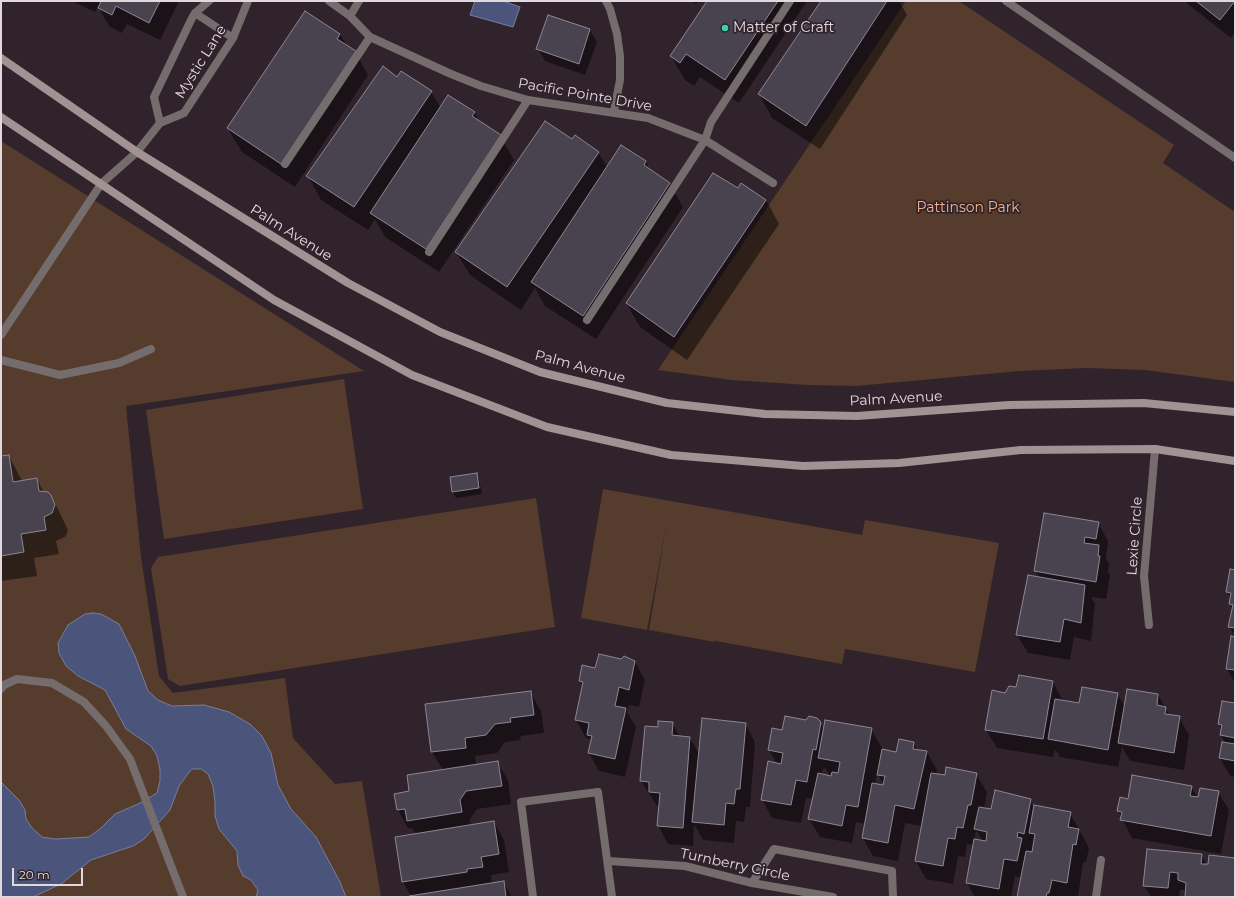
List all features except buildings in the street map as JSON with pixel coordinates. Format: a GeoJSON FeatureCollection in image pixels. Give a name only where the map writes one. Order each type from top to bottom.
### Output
{"type":"FeatureCollection","features":[{"type":"Feature","properties":{"kind":"street","name":"Mystic Lane"},"geometry":{"type":"LineString","coordinates":[[160,123],[154,97],[195,13],[209,1]]}},
{"type":"Feature","properties":{"kind":"street","name":"Mystic Lane"},"geometry":{"type":"LineString","coordinates":[[1,335],[101,184],[137,152],[160,123],[184,113],[233,38],[248,1]]}},
{"type":"Feature","properties":{"kind":"street","name":"Pacific Pointe Drive"},"geometry":{"type":"LineString","coordinates":[[329,1],[350,16],[370,37],[451,74],[481,86],[528,100],[614,111],[648,118],[705,140],[773,183]]}},
{"type":"Feature","properties":{"kind":"street"},"geometry":{"type":"LineString","coordinates":[[350,16],[360,1]]}},
{"type":"Feature","properties":{"kind":"street"},"geometry":{"type":"LineString","coordinates":[[606,1],[610,9],[617,34],[620,56],[620,80],[614,111]]}},
{"type":"Feature","properties":{"kind":"street"},"geometry":{"type":"LineString","coordinates":[[587,320],[705,140],[711,122],[790,1]]}},
{"type":"Feature","properties":{"kind":"street"},"geometry":{"type":"LineString","coordinates":[[1006,1],[1235,158]]}},
{"type":"Feature","properties":{"kind":"street"},"geometry":{"type":"LineString","coordinates":[[195,13],[233,38]]}},
{"type":"Feature","properties":{"kind":"street"},"geometry":{"type":"LineString","coordinates":[[286,164],[370,37]]}},
{"type":"Feature","properties":{"kind":"street","name":"Palm Avenue"},"geometry":{"type":"LineString","coordinates":[[1,58],[137,152],[348,283],[440,332],[540,372],[667,403],[765,414],[857,416],[1009,405],[1144,403],[1235,412]]}},
{"type":"Feature","properties":{"kind":"street"},"geometry":{"type":"LineString","coordinates":[[428,252],[528,100]]}},
{"type":"Feature","properties":{"kind":"street"},"geometry":{"type":"LineString","coordinates":[[1,117],[274,300],[405,371],[548,427],[671,455],[803,466],[899,463],[1021,450],[1155,449],[1235,461]]}},
{"type":"Feature","properties":{"kind":"street"},"geometry":{"type":"LineString","coordinates":[[1,360],[60,375],[119,363],[151,349]]}},
{"type":"Feature","properties":{"kind":"street","name":"Lexie Circle"},"geometry":{"type":"LineString","coordinates":[[1149,625],[1144,576],[1155,449]]}},
{"type":"Feature","properties":{"kind":"street"},"geometry":{"type":"LineString","coordinates":[[1,689],[4,685],[17,679],[52,683],[84,702],[106,726],[130,759],[183,897]]}},
{"type":"Feature","properties":{"kind":"street"},"geometry":{"type":"LineString","coordinates":[[533,897],[521,802],[598,792],[612,897]]}},
{"type":"Feature","properties":{"kind":"street"},"geometry":{"type":"LineString","coordinates":[[752,883],[774,849],[892,871],[894,897]]}},
{"type":"Feature","properties":{"kind":"street"},"geometry":{"type":"LineString","coordinates":[[1096,897],[1101,860]]}},
{"type":"Feature","properties":{"kind":"street","name":"Turnberry Circle"},"geometry":{"type":"LineString","coordinates":[[608,861],[685,866],[752,883],[833,897]]}},
{"type":"Feature","properties":{"kind":"green space","name":"Pattinson Park"},"geometry":{"type":"Polygon","coordinates":[[[906,1],[959,1],[1174,145],[1163,163],[1235,212],[1235,382],[1145,370],[1087,368],[1020,371],[856,386],[808,385],[732,380],[658,370],[906,1]]]}},
{"type":"Feature","properties":{"kind":"green space"},"geometry":{"type":"Polygon","coordinates":[[[1,141],[364,371],[126,406],[141,557],[159,676],[173,693],[285,678],[293,738],[335,784],[362,781],[381,897],[1,897],[1,141]]]}},
{"type":"Feature","properties":{"kind":"green space"},"geometry":{"type":"Polygon","coordinates":[[[344,379],[363,509],[164,539],[146,410],[344,379]]]}},
{"type":"Feature","properties":{"kind":"green space"},"geometry":{"type":"Polygon","coordinates":[[[603,489],[862,535],[865,520],[999,543],[975,672],[845,649],[842,664],[716,641],[716,638],[715,642],[649,630],[666,527],[647,630],[581,618],[603,489]]]}},
{"type":"Feature","properties":{"kind":"green space"},"geometry":{"type":"Polygon","coordinates":[[[536,498],[555,627],[180,686],[168,679],[151,568],[158,557],[536,498]]]}},
{"type":"Feature","properties":{"kind":"water"},"geometry":{"type":"Polygon","coordinates":[[[475,1],[503,1],[520,7],[513,27],[470,15],[475,1]]]}},
{"type":"Feature","properties":{"kind":"water"},"geometry":{"type":"Polygon","coordinates":[[[85,614],[101,614],[119,624],[135,656],[148,691],[158,700],[172,706],[204,705],[229,712],[250,724],[262,736],[271,753],[278,785],[291,809],[316,837],[340,882],[346,897],[256,897],[258,890],[251,880],[243,876],[238,865],[237,851],[219,829],[215,816],[213,786],[208,774],[201,769],[192,769],[179,786],[170,810],[144,839],[133,846],[91,860],[61,884],[33,897],[1,897],[1,782],[19,800],[25,810],[26,819],[32,828],[42,837],[55,839],[89,837],[101,828],[115,814],[138,804],[157,793],[160,781],[160,770],[157,756],[151,746],[126,729],[105,690],[78,676],[66,666],[59,653],[58,643],[68,625],[85,614]]]}},
{"type":"Feature","properties":{"kind":"place","name":"Matter of Craft"},"geometry":{"type":"Point","coordinates":[725,28]}}]}
